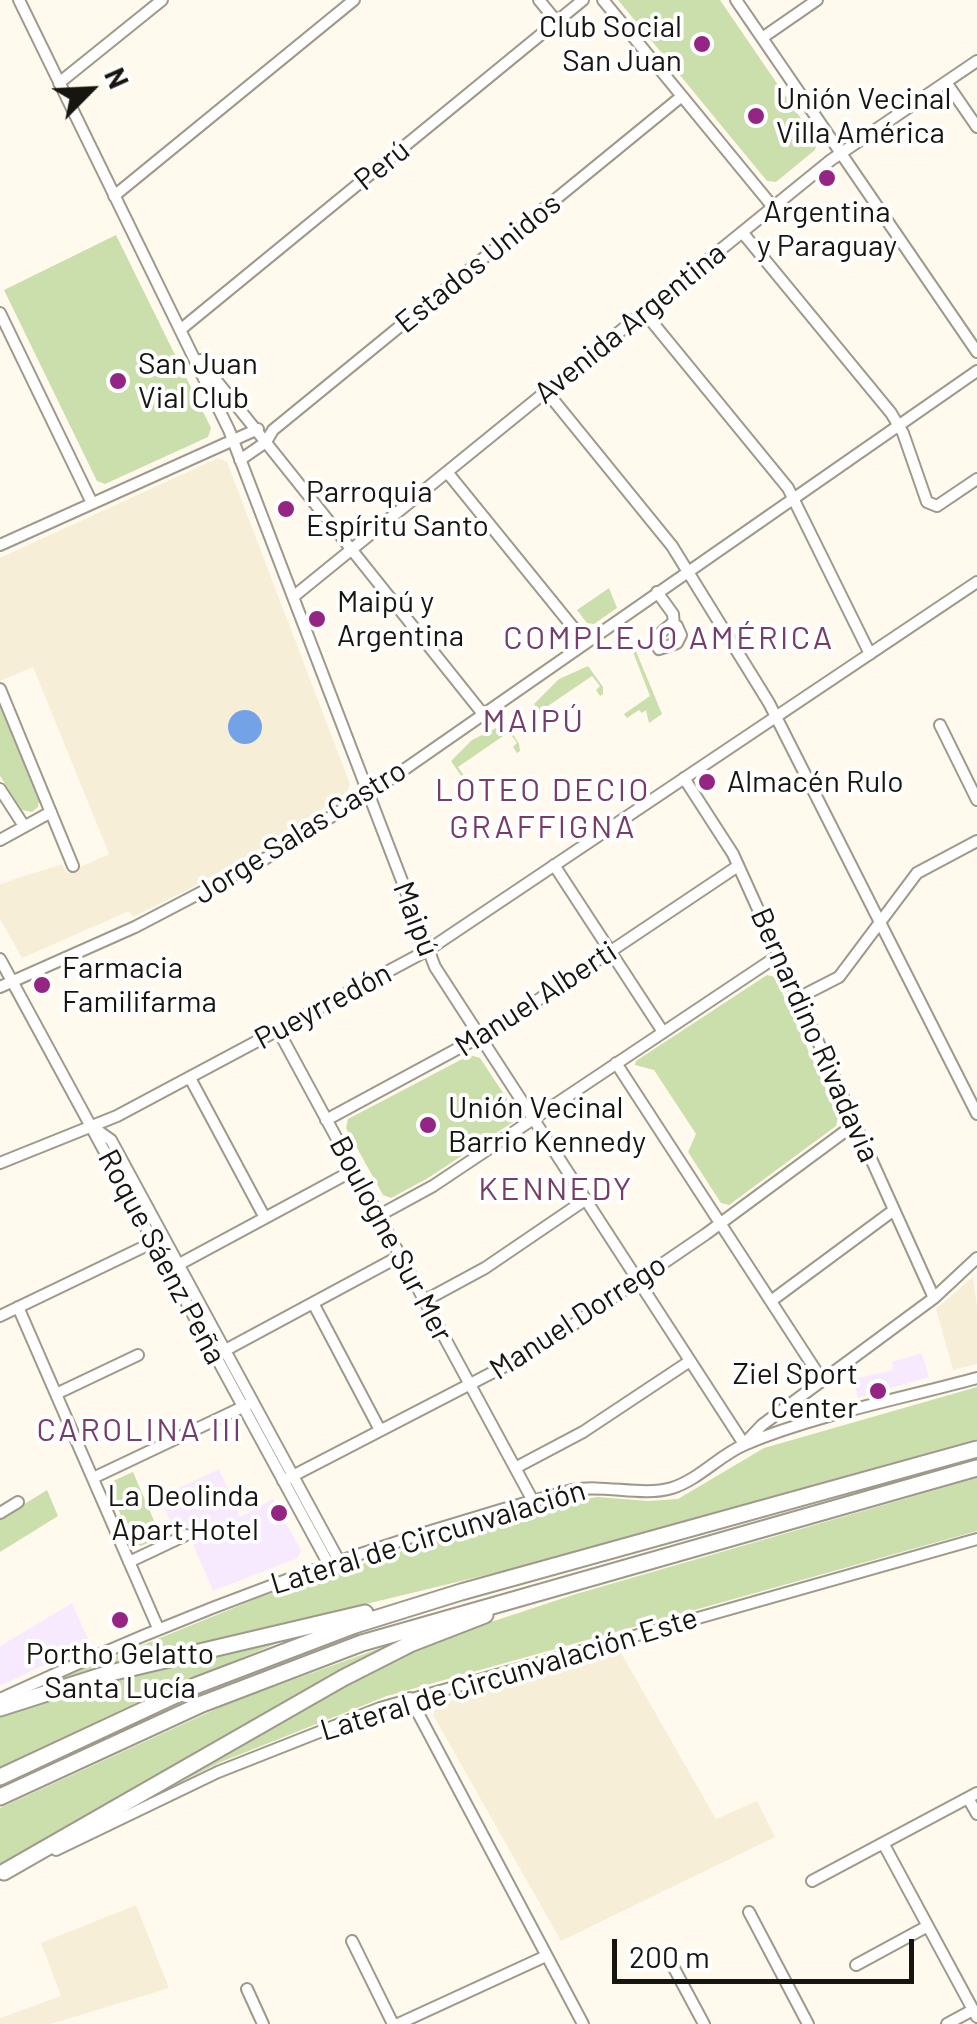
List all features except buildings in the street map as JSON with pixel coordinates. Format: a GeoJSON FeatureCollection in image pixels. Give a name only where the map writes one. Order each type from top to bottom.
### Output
{"type":"FeatureCollection","features":[{"type":"Feature","properties":{"kind":"highway"},"geometry":{"type":"LineString","coordinates":[[0,1777],[244,1666],[355,1625],[977,1448]]}},
{"type":"Feature","properties":{"kind":"highway"},"geometry":{"type":"LineString","coordinates":[[0,1797],[181,1713],[396,1631],[977,1468]]}},
{"type":"Feature","properties":{"kind":"highway"},"geometry":{"type":"LineString","coordinates":[[2,1872],[382,1657],[587,1576]]}},
{"type":"Feature","properties":{"kind":"highway"},"geometry":{"type":"LineString","coordinates":[[0,1708],[139,1666],[462,1592]]}},
{"type":"Feature","properties":{"kind":"street","name":"Maipú"},"geometry":{"type":"LineString","coordinates":[[19,0],[232,438],[435,967],[744,1444]]}},
{"type":"Feature","properties":{"kind":"street"},"geometry":{"type":"LineString","coordinates":[[60,83],[162,0]]}},
{"type":"Feature","properties":{"kind":"street"},"geometry":{"type":"LineString","coordinates":[[114,196],[354,0]]}},
{"type":"Feature","properties":{"kind":"street"},"geometry":{"type":"LineString","coordinates":[[539,0],[556,22]]}},
{"type":"Feature","properties":{"kind":"street","name":"Perú"},"geometry":{"type":"LineString","coordinates":[[180,330],[583,0]]}},
{"type":"Feature","properties":{"kind":"street"},"geometry":{"type":"LineString","coordinates":[[603,0],[773,207]]}},
{"type":"Feature","properties":{"kind":"street"},"geometry":{"type":"LineString","coordinates":[[736,0],[977,352]]}},
{"type":"Feature","properties":{"kind":"street"},"geometry":{"type":"LineString","coordinates":[[762,38],[818,0]]}},
{"type":"Feature","properties":{"kind":"street","name":"Avenida Argentina"},"geometry":{"type":"LineString","coordinates":[[293,597],[773,207],[841,154],[977,61]]}},
{"type":"Feature","properties":{"kind":"street"},"geometry":{"type":"LineString","coordinates":[[946,82],[977,128]]}},
{"type":"Feature","properties":{"kind":"street","name":"Estados Unidos"},"geometry":{"type":"LineString","coordinates":[[240,460],[682,96]]}},
{"type":"Feature","properties":{"kind":"street"},"geometry":{"type":"LineString","coordinates":[[742,232],[898,425],[927,502],[937,506],[977,479]]}},
{"type":"Feature","properties":{"kind":"street"},"geometry":{"type":"LineString","coordinates":[[644,312],[793,497],[870,654]]}},
{"type":"Feature","properties":{"kind":"street"},"geometry":{"type":"LineString","coordinates":[[0,313],[92,503]]}},
{"type":"Feature","properties":{"kind":"street","name":"Maipú"},"geometry":{"type":"LineString","coordinates":[[186,343],[484,714]]}},
{"type":"Feature","properties":{"kind":"street"},"geometry":{"type":"LineString","coordinates":[[0,352],[15,344]]}},
{"type":"Feature","properties":{"kind":"street","name":"Jorge Salas Castro"},"geometry":{"type":"LineString","coordinates":[[0,987],[187,902],[263,860],[484,714],[977,371]]}},
{"type":"Feature","properties":{"kind":"street"},"geometry":{"type":"LineString","coordinates":[[546,391],[672,546],[776,716],[977,1114]]}},
{"type":"Feature","properties":{"kind":"street"},"geometry":{"type":"LineString","coordinates":[[0,545],[254,428],[274,430]]}},
{"type":"Feature","properties":{"kind":"street"},"geometry":{"type":"LineString","coordinates":[[447,472],[585,642]]}},
{"type":"Feature","properties":{"kind":"street","name":"Pueyrredón"},"geometry":{"type":"LineString","coordinates":[[0,1162],[92,1126],[190,1078],[428,950],[977,582]]}},
{"type":"Feature","properties":{"kind":"street"},"geometry":{"type":"LineString","coordinates":[[657,592],[673,614],[674,626]]}},
{"type":"Feature","properties":{"kind":"street"},"geometry":{"type":"LineString","coordinates":[[0,689],[73,866]]}},
{"type":"Feature","properties":{"kind":"street"},"geometry":{"type":"LineString","coordinates":[[940,725],[977,800]]}},
{"type":"Feature","properties":{"kind":"street","name":"Bernardino Rivadavia"},"geometry":{"type":"LineString","coordinates":[[684,778],[738,866],[934,1298]]}},
{"type":"Feature","properties":{"kind":"street"},"geometry":{"type":"LineString","coordinates":[[0,789],[24,826]]}},
{"type":"Feature","properties":{"kind":"street"},"geometry":{"type":"LineString","coordinates":[[0,840],[51,812]]}},
{"type":"Feature","properties":{"kind":"street"},"geometry":{"type":"LineString","coordinates":[[798,998],[838,976],[917,873],[977,841]]}},
{"type":"Feature","properties":{"kind":"street"},"geometry":{"type":"LineString","coordinates":[[554,865],[663,1032]]}},
{"type":"Feature","properties":{"kind":"street","name":"Manuel Alberti"},"geometry":{"type":"LineString","coordinates":[[326,1120],[480,1037],[738,866]]}},
{"type":"Feature","properties":{"kind":"street"},"geometry":{"type":"LineString","coordinates":[[378,1216],[433,1186],[778,955]]}},
{"type":"Feature","properties":{"kind":"street","name":"Roque Sáenz Peña"},"geometry":{"type":"LineString","coordinates":[[0,958],[92,1126],[111,1140],[173,1267],[333,1561]]}},
{"type":"Feature","properties":{"kind":"street","name":"Boulogne Sur Mer"},"geometry":{"type":"LineString","coordinates":[[278,1030],[533,1501]]}},
{"type":"Feature","properties":{"kind":"street"},"geometry":{"type":"LineString","coordinates":[[616,1063],[822,1380]]}},
{"type":"Feature","properties":{"kind":"street"},"geometry":{"type":"LineString","coordinates":[[190,1078],[266,1218]]}},
{"type":"Feature","properties":{"kind":"street","name":"Manuel Dorrego"},"geometry":{"type":"LineString","coordinates":[[288,1478],[536,1350],[855,1124]]}},
{"type":"Feature","properties":{"kind":"street"},"geometry":{"type":"LineString","coordinates":[[173,1267],[354,1170]]}},
{"type":"Feature","properties":{"kind":"street"},"geometry":{"type":"LineString","coordinates":[[424,1301],[485,1268],[586,1200]]}},
{"type":"Feature","properties":{"kind":"street"},"geometry":{"type":"LineString","coordinates":[[771,1302],[894,1210]]}},
{"type":"Feature","properties":{"kind":"street"},"geometry":{"type":"LineString","coordinates":[[0,1316],[159,1239]]}},
{"type":"Feature","properties":{"kind":"street"},"geometry":{"type":"LineString","coordinates":[[220,1353],[400,1256]]}},
{"type":"Feature","properties":{"kind":"street"},"geometry":{"type":"LineString","coordinates":[[744,1444],[762,1425],[934,1298],[977,1258]]}},
{"type":"Feature","properties":{"kind":"street"},"geometry":{"type":"LineString","coordinates":[[312,1303],[380,1430]]}},
{"type":"Feature","properties":{"kind":"street"},"geometry":{"type":"LineString","coordinates":[[18,1307],[158,1628]]}},
{"type":"Feature","properties":{"kind":"street"},"geometry":{"type":"LineString","coordinates":[[56,1394],[138,1355]]}},
{"type":"Feature","properties":{"kind":"street"},"geometry":{"type":"LineString","coordinates":[[515,1468],[583,1432],[690,1361]]}},
{"type":"Feature","properties":{"kind":"street","name":"Lateral de Circunvalación"},"geometry":{"type":"LineString","coordinates":[[0,1699],[158,1628],[333,1561],[588,1487],[670,1488],[744,1444],[977,1378]]}},
{"type":"Feature","properties":{"kind":"street"},"geometry":{"type":"LineString","coordinates":[[92,1478],[248,1404]]}},
{"type":"Feature","properties":{"kind":"street"},"geometry":{"type":"LineString","coordinates":[[0,1513],[18,1502]]}},
{"type":"Feature","properties":{"kind":"street"},"geometry":{"type":"LineString","coordinates":[[129,1562],[186,1535]]}},
{"type":"Feature","properties":{"kind":"street","name":"Lateral de Circunvalación Este"},"geometry":{"type":"LineString","coordinates":[[2,1872],[218,1772],[410,1698],[977,1539]]}},
{"type":"Feature","properties":{"kind":"street"},"geometry":{"type":"LineString","coordinates":[[410,1698],[584,2024]]}},
{"type":"Feature","properties":{"kind":"street"},"geometry":{"type":"LineString","coordinates":[[812,1881],[972,1795],[977,1814]]}},
{"type":"Feature","properties":{"kind":"street"},"geometry":{"type":"LineString","coordinates":[[883,1843],[974,2014],[947,2024]]}},
{"type":"Feature","properties":{"kind":"street"},"geometry":{"type":"LineString","coordinates":[[749,1912],[808,2024]]}},
{"type":"Feature","properties":{"kind":"street"},"geometry":{"type":"LineString","coordinates":[[856,1965],[926,1927]]}},
{"type":"Feature","properties":{"kind":"street"},"geometry":{"type":"LineString","coordinates":[[352,1941],[396,2024],[546,1956]]}},
{"type":"Feature","properties":{"kind":"street"},"geometry":{"type":"LineString","coordinates":[[668,1957],[704,2024]]}},
{"type":"Feature","properties":{"kind":"street"},"geometry":{"type":"LineString","coordinates":[[247,1988],[262,2024]]}},
{"type":"Feature","properties":{"kind":"shaded area"},"geometry":{"type":"Polygon","coordinates":[[[218,458],[227,462],[350,784],[347,793],[187,890],[133,917],[129,911],[22,958],[0,919],[0,884],[62,864],[67,873],[109,854],[33,667],[0,681],[0,558],[218,458]]]}},
{"type":"Feature","properties":{"kind":"shaded area"},"geometry":{"type":"Polygon","coordinates":[[[973,1277],[977,1364],[953,1370],[936,1309],[973,1277]]]}},
{"type":"Feature","properties":{"kind":"shaded area"},"geometry":{"type":"Polygon","coordinates":[[[922,1353],[929,1377],[858,1398],[853,1379],[893,1370],[892,1362],[922,1353]]]}},
{"type":"Feature","properties":{"kind":"shaded area","name":"La Deolinda Apart Hotel"},"geometry":{"type":"Polygon","coordinates":[[[219,1469],[240,1517],[273,1499],[301,1550],[298,1558],[213,1591],[185,1526],[174,1531],[160,1497],[219,1469]]]}},
{"type":"Feature","properties":{"kind":"shaded area"},"geometry":{"type":"Polygon","coordinates":[[[72,1603],[90,1643],[0,1686],[0,1646],[72,1603]]]}},
{"type":"Feature","properties":{"kind":"shaded area"},"geometry":{"type":"Polygon","coordinates":[[[620,1651],[716,1819],[757,1801],[775,1837],[561,1941],[433,1715],[436,1705],[620,1651]]]}},
{"type":"Feature","properties":{"kind":"shaded area"},"geometry":{"type":"Polygon","coordinates":[[[136,1905],[169,1988],[51,2024],[0,2024],[0,2018],[61,1996],[41,1943],[136,1905]]]}},
{"type":"Feature","properties":{"kind":"green space"},"geometry":{"type":"Polygon","coordinates":[[[618,0],[720,0],[817,142],[815,150],[776,182],[767,181],[618,0]]]}},
{"type":"Feature","properties":{"kind":"green space","name":"San Juan Vial Club"},"geometry":{"type":"Polygon","coordinates":[[[116,235],[211,428],[208,437],[105,484],[97,481],[4,290],[116,235]]]}},
{"type":"Feature","properties":{"kind":"green space"},"geometry":{"type":"Polygon","coordinates":[[[609,588],[617,608],[594,624],[587,623],[577,610],[609,588]]]}},
{"type":"Feature","properties":{"kind":"green space"},"geometry":{"type":"Polygon","coordinates":[[[626,627],[662,714],[649,723],[646,710],[627,718],[624,714],[650,696],[626,627]]]}},
{"type":"Feature","properties":{"kind":"green space"},"geometry":{"type":"Polygon","coordinates":[[[588,666],[603,687],[603,694],[600,696],[596,690],[600,686],[592,676],[542,710],[549,722],[554,719],[558,725],[548,724],[534,704],[559,679],[588,666]]]}},
{"type":"Feature","properties":{"kind":"green space"},"geometry":{"type":"Polygon","coordinates":[[[0,706],[39,801],[32,812],[22,810],[0,776],[0,706]]]}},
{"type":"Feature","properties":{"kind":"green space"},"geometry":{"type":"Polygon","coordinates":[[[506,723],[519,744],[520,751],[517,753],[513,747],[517,743],[509,732],[458,767],[466,779],[471,776],[475,781],[472,784],[464,780],[451,761],[472,740],[506,723]]]}},
{"type":"Feature","properties":{"kind":"green space"},"geometry":{"type":"Polygon","coordinates":[[[767,975],[775,977],[838,1116],[836,1126],[729,1205],[721,1203],[688,1152],[696,1134],[654,1070],[635,1065],[767,975]]]}},
{"type":"Feature","properties":{"kind":"green space","name":"Unión Vecinal Barrio Kennedy"},"geometry":{"type":"Polygon","coordinates":[[[470,1055],[480,1058],[515,1111],[513,1122],[428,1178],[391,1198],[383,1195],[346,1128],[348,1119],[470,1055]]]}},
{"type":"Feature","properties":{"kind":"green space"},"geometry":{"type":"Polygon","coordinates":[[[977,1387],[977,1439],[515,1568],[130,1661],[10,1699],[263,1596],[483,1525],[598,1497],[678,1499],[764,1448],[977,1387]]]}},
{"type":"Feature","properties":{"kind":"green space"},"geometry":{"type":"Polygon","coordinates":[[[133,1472],[161,1537],[141,1546],[133,1543],[110,1490],[113,1481],[133,1472]]]}},
{"type":"Feature","properties":{"kind":"green space"},"geometry":{"type":"Polygon","coordinates":[[[977,1478],[977,1531],[387,1696],[221,1762],[113,1815],[362,1674],[430,1642],[576,1594],[977,1478]]]}},
{"type":"Feature","properties":{"kind":"green space"},"geometry":{"type":"Polygon","coordinates":[[[47,1490],[58,1516],[0,1552],[0,1519],[47,1490]]]}},
{"type":"Feature","properties":{"kind":"green space"},"geometry":{"type":"Polygon","coordinates":[[[430,1630],[59,1837],[0,1865],[0,1808],[229,1703],[430,1630]]]}},
{"type":"Feature","properties":{"kind":"green space"},"geometry":{"type":"Polygon","coordinates":[[[290,1635],[0,1767],[0,1712],[60,1691],[290,1635]]]}},
{"type":"Feature","properties":{"kind":"water"},"geometry":{"type":"Polygon","coordinates":[[[245,710],[257,715],[262,727],[257,739],[245,744],[233,739],[228,727],[233,715],[245,710]]]}},
{"type":"Feature","properties":{"kind":"place","name":"Club Social San Juan"},"geometry":{"type":"Point","coordinates":[702,44]}},
{"type":"Feature","properties":{"kind":"place","name":"Unión Vecinal Villa América"},"geometry":{"type":"Point","coordinates":[756,116]}},
{"type":"Feature","properties":{"kind":"place","name":"Argentina y Paraguay"},"geometry":{"type":"Point","coordinates":[827,178]}},
{"type":"Feature","properties":{"kind":"place","name":"San Juan Vial Club"},"geometry":{"type":"Point","coordinates":[118,381]}},
{"type":"Feature","properties":{"kind":"place","name":"Parroquia Espíritu Santo"},"geometry":{"type":"Point","coordinates":[286,509]}},
{"type":"Feature","properties":{"kind":"place","name":"Maipú y Argentina"},"geometry":{"type":"Point","coordinates":[317,619]}},
{"type":"Feature","properties":{"kind":"place","name":"Almacén Rulo"},"geometry":{"type":"Point","coordinates":[707,782]}},
{"type":"Feature","properties":{"kind":"place","name":"Farmacia Familifarma"},"geometry":{"type":"Point","coordinates":[42,985]}},
{"type":"Feature","properties":{"kind":"place","name":"Unión Vecinal Barrio Kennedy"},"geometry":{"type":"Point","coordinates":[428,1125]}},
{"type":"Feature","properties":{"kind":"place","name":"Ziel Sport Center"},"geometry":{"type":"Point","coordinates":[878,1391]}},
{"type":"Feature","properties":{"kind":"place","name":"La Deolinda Apart Hotel"},"geometry":{"type":"Point","coordinates":[279,1513]}},
{"type":"Feature","properties":{"kind":"place","name":"Portho Gelatto Santa Lucía"},"geometry":{"type":"Point","coordinates":[120,1620]}},
{"type":"Feature","properties":{"kind":"district","name":"COMPLEJO AMÉRICA"},"geometry":{"type":"Point","coordinates":[669,638]}},
{"type":"Feature","properties":{"kind":"district","name":"MAIPÚ"},"geometry":{"type":"Point","coordinates":[534,721]}},
{"type":"Feature","properties":{"kind":"district","name":"LOTEO DECIO GRAFFIGNA"},"geometry":{"type":"Point","coordinates":[543,808]}},
{"type":"Feature","properties":{"kind":"district","name":"KENNEDY"},"geometry":{"type":"Point","coordinates":[556,1189]}},
{"type":"Feature","properties":{"kind":"district","name":"CAROLINA III"},"geometry":{"type":"Point","coordinates":[140,1430]}}]}
